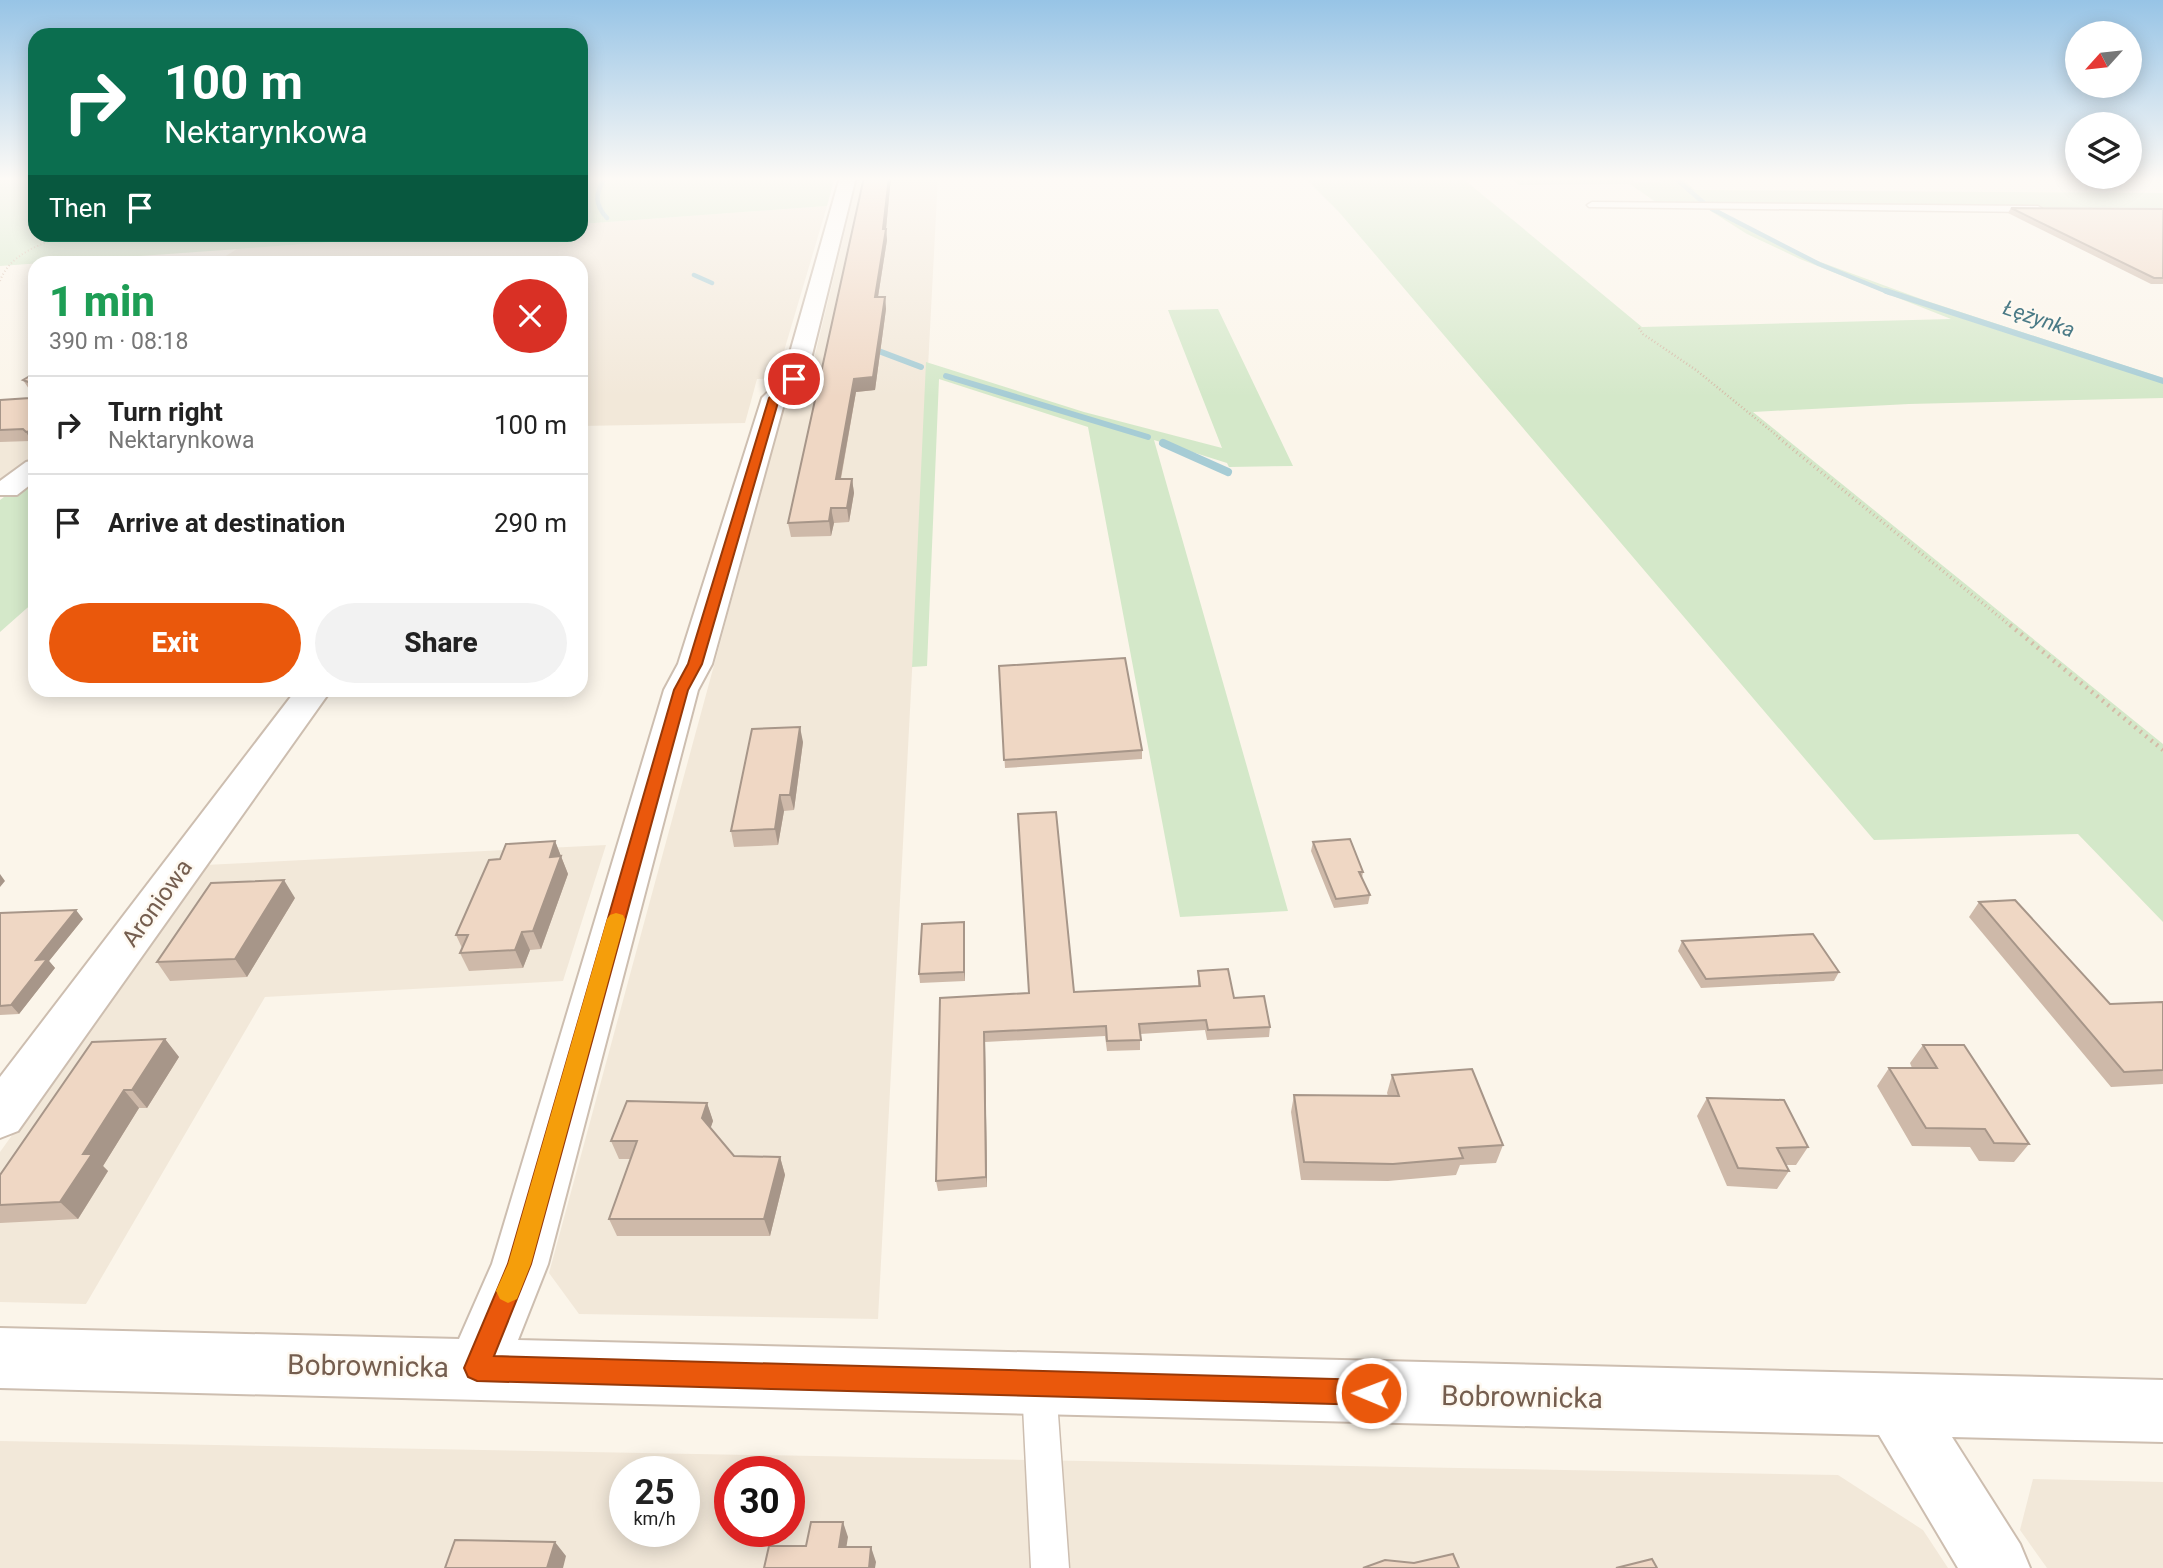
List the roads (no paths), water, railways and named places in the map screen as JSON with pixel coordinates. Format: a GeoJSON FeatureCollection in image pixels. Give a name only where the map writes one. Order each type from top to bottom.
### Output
{"type":"FeatureCollection","features":[{"type":"Feature","properties":{"kind":"street"},"geometry":{"type":"LineString","coordinates":[[477,1368],[520,1264],[681,690],[695,664],[774,398],[794,379],[828,250]]}},
{"type":"Feature","properties":{"kind":"street"},"geometry":{"type":"LineString","coordinates":[[7,489],[28,473]]}},
{"type":"Feature","properties":{"kind":"street","name":"Aroniowa"},"geometry":{"type":"LineString","coordinates":[[0,1116],[309,697]]}},
{"type":"Feature","properties":{"kind":"street","name":"Bobrownicka"},"geometry":{"type":"LineString","coordinates":[[0,1358],[2163,1411]]}},
{"type":"Feature","properties":{"kind":"street"},"geometry":{"type":"LineString","coordinates":[[1897,1406],[1996,1568]]}},
{"type":"Feature","properties":{"kind":"lane"},"geometry":{"type":"LineString","coordinates":[[1038,1384],[1050,1568]]}},
{"type":"Feature","properties":{"kind":"waterway","name":"Łężynka"},"geometry":{"type":"LineString","coordinates":[[1792,250],[1890,293]]}},
{"type":"Feature","properties":{"kind":"waterway"},"geometry":{"type":"LineString","coordinates":[[694,275],[712,283]]}},
{"type":"Feature","properties":{"kind":"waterway","name":"Łężynka"},"geometry":{"type":"LineString","coordinates":[[1886,291],[2163,381]]}},
{"type":"Feature","properties":{"kind":"waterway"},"geometry":{"type":"LineString","coordinates":[[868,347],[921,367]]}},
{"type":"Feature","properties":{"kind":"waterway"},"geometry":{"type":"LineString","coordinates":[[946,376],[1148,437]]}},
{"type":"Feature","properties":{"kind":"waterway"},"geometry":{"type":"LineString","coordinates":[[1163,443],[1228,472]]}}]}
